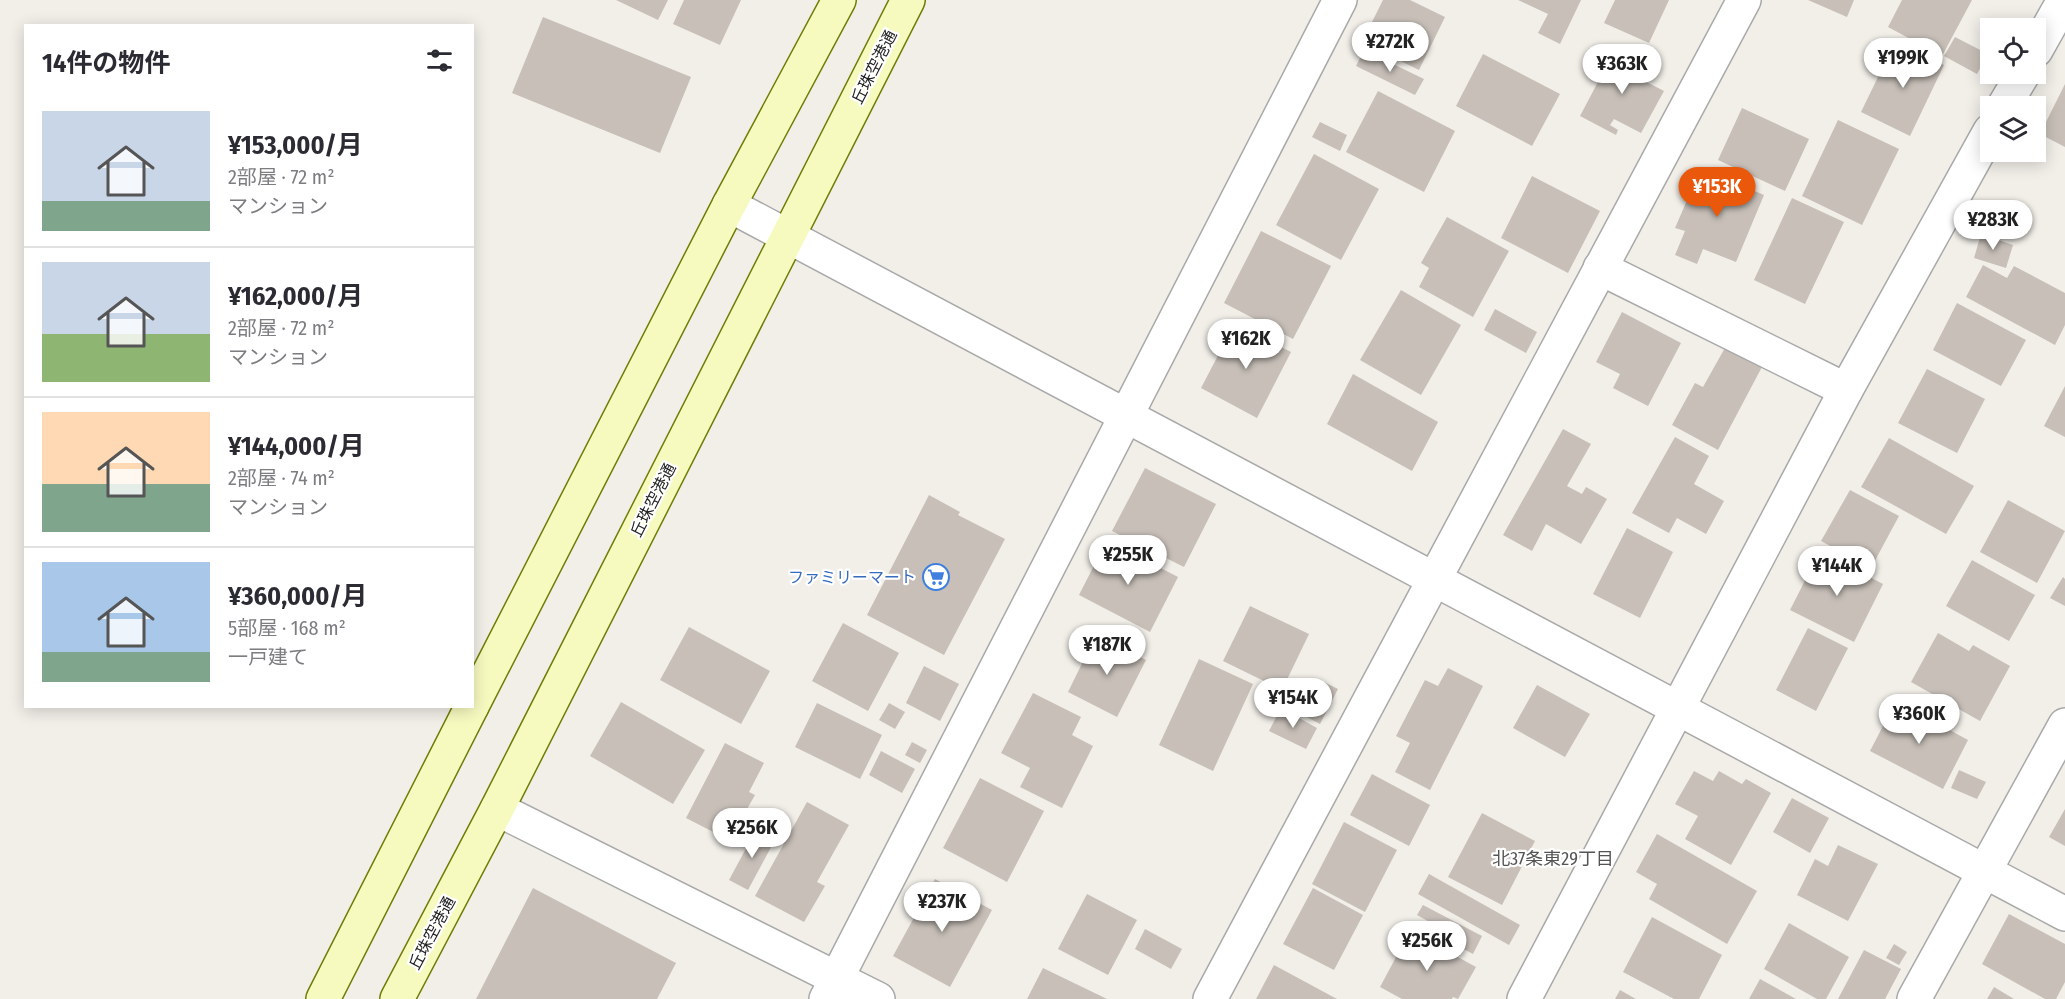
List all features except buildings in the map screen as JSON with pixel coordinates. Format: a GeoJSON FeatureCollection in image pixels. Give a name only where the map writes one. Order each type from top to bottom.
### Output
{"type":"FeatureCollection","features":[{"type":"Feature","properties":{"kind":"main road"},"geometry":{"type":"LineString","coordinates":[[474,702],[729,205],[839,0]]}},
{"type":"Feature","properties":{"kind":"main road","name":"丘珠空港通"},"geometry":{"type":"LineString","coordinates":[[397,999],[497,809],[908,0]]}},
{"type":"Feature","properties":{"kind":"main road"},"geometry":{"type":"LineString","coordinates":[[323,999],[471,708]]}},
{"type":"Feature","properties":{"kind":"street"},"geometry":{"type":"LineString","coordinates":[[832,988],[1340,0]]}},
{"type":"Feature","properties":{"kind":"street"},"geometry":{"type":"LineString","coordinates":[[1210,999],[1744,0]]}},
{"type":"Feature","properties":{"kind":"street"},"geometry":{"type":"LineString","coordinates":[[2046,32],[2064,0]]}},
{"type":"Feature","properties":{"kind":"street"},"geometry":{"type":"LineString","coordinates":[[1524,999],[1846,390],[1980,149]]}},
{"type":"Feature","properties":{"kind":"street"},"geometry":{"type":"LineString","coordinates":[[729,205],[2065,914]]}},
{"type":"Feature","properties":{"kind":"street"},"geometry":{"type":"LineString","coordinates":[[1600,268],[1846,390]]}},
{"type":"Feature","properties":{"kind":"street"},"geometry":{"type":"LineString","coordinates":[[1914,999],[2065,725]]}},
{"type":"Feature","properties":{"kind":"street"},"geometry":{"type":"LineString","coordinates":[[497,809],[832,988],[878,999]]}},
{"type":"Feature","properties":{"kind":"place","name":"ファミリーマート"},"geometry":{"type":"Point","coordinates":[936,577]}},
{"type":"Feature","properties":{"kind":"district","name":"北37条東29丁目"},"geometry":{"type":"Point","coordinates":[1553,859]}}]}
